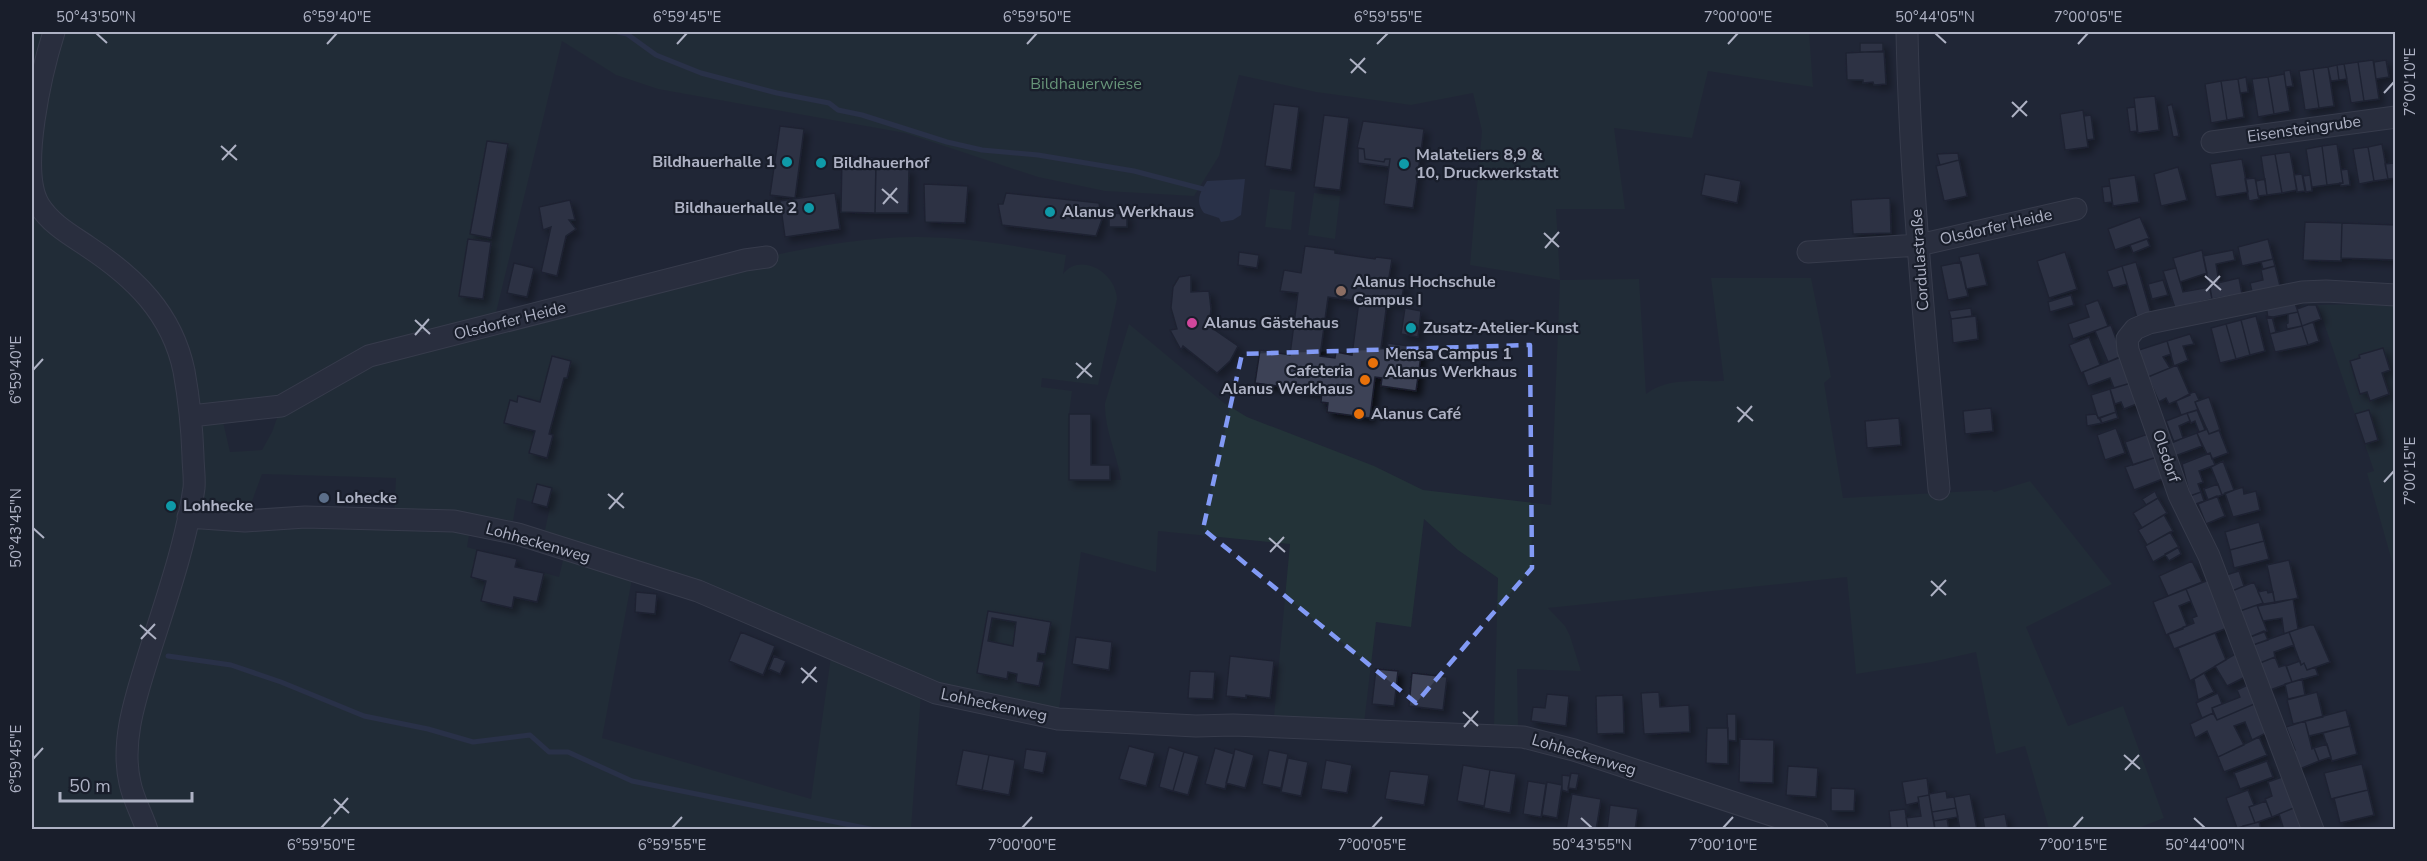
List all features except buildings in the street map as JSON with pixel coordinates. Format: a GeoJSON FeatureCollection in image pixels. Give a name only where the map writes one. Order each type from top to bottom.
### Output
{"type":"FeatureCollection","features":[{"type":"Feature","properties":{"kind":"street"},"geometry":{"type":"LineString","coordinates":[[54,32],[43,70],[33,128],[32,179],[34,191],[39,204],[50,219],[123,271],[158,308],[179,351],[191,416],[194,486],[188,518],[134,706],[128,744],[129,782],[147,830]]}},
{"type":"Feature","properties":{"kind":"street","name":"Cordulastraße"},"geometry":{"type":"LineString","coordinates":[[1907,32],[1909,100],[1919,245],[1939,489]]}},
{"type":"Feature","properties":{"kind":"street","name":"Eisensteingrube"},"geometry":{"type":"LineString","coordinates":[[2212,142],[2396,117]]}},
{"type":"Feature","properties":{"kind":"street","name":"Olsdorfer Heide"},"geometry":{"type":"LineString","coordinates":[[1808,252],[1919,245],[2076,209]]}},
{"type":"Feature","properties":{"kind":"street","name":"Olsdorfer Heide"},"geometry":{"type":"LineString","coordinates":[[191,416],[282,406],[369,356],[767,257]]}},
{"type":"Feature","properties":{"kind":"street","name":"Olsdorf"},"geometry":{"type":"LineString","coordinates":[[2313,830],[2209,556],[2180,495],[2128,350],[2127,339],[2135,329],[2149,322],[2302,292],[2396,295]]}},
{"type":"Feature","properties":{"kind":"street","name":"Lohheckenweg"},"geometry":{"type":"LineString","coordinates":[[188,518],[245,521],[305,517],[454,521],[518,534],[680,585],[741,608],[925,689],[1023,713],[1058,719],[1523,737],[1574,750],[1817,830]]}},
{"type":"Feature","properties":{"kind":"highlighted area"},"geometry":{"type":"Polygon","coordinates":[[[1530,345],[1532,568],[1416,703],[1203,529],[1242,354],[1530,345]]]}},
{"type":"Feature","properties":{"kind":"green space","name":"Bildhauerwiese"},"geometry":{"type":"Polygon","coordinates":[[[32,32],[1809,32],[1813,87],[1708,71],[1692,138],[1614,128],[1625,209],[1556,209],[1560,280],[1639,279],[1646,394],[1673,383],[1724,381],[1711,278],[1811,278],[1831,377],[1824,383],[1843,498],[1992,490],[1994,492],[2030,481],[2112,584],[2026,627],[2068,726],[2123,706],[2164,818],[2136,829],[2049,829],[2025,746],[1996,754],[1976,652],[1932,662],[1856,674],[1847,577],[1548,608],[1565,626],[1581,671],[1517,669],[1518,727],[1494,726],[1498,578],[1458,550],[1424,519],[1411,627],[1376,622],[1363,732],[1273,727],[1290,544],[1158,531],[1156,572],[1081,552],[1059,709],[921,694],[911,829],[32,829],[32,32]],[[562,41],[493,325],[751,261],[861,240],[936,237],[1029,248],[1066,255],[1063,274],[1078,265],[1096,268],[1110,280],[1117,299],[1098,385],[1042,378],[1041,387],[1072,391],[1069,414],[1070,480],[1121,480],[1105,413],[1105,403],[1129,324],[1224,403],[1247,417],[1374,466],[1423,490],[1551,505],[1560,280],[1470,265],[1482,131],[1473,93],[1411,105],[1316,92],[1239,75],[1219,156],[1194,196],[1105,191],[1038,177],[905,133],[658,89],[616,75],[562,41]],[[281,407],[221,413],[230,452],[262,450],[272,432],[281,407]],[[262,474],[245,520],[394,520],[396,478],[262,474]],[[517,498],[513,521],[455,511],[470,530],[467,547],[477,550],[471,577],[486,581],[481,600],[512,607],[514,597],[537,602],[544,573],[559,577],[564,556],[632,579],[602,738],[811,799],[833,642],[546,538],[545,530],[550,507],[517,498]]]}},
{"type":"Feature","properties":{"kind":"green space"},"geometry":{"type":"Polygon","coordinates":[[[1270,189],[1295,192],[1291,230],[1265,227],[1270,189]]]}},
{"type":"Feature","properties":{"kind":"green space"},"geometry":{"type":"Polygon","coordinates":[[[1314,193],[1340,196],[1335,239],[1308,235],[1314,193]]]}},
{"type":"Feature","properties":{"kind":"green space"},"geometry":{"type":"Polygon","coordinates":[[[2318,305],[2395,306],[2395,572],[2367,473],[2374,471],[2318,305]]]}},
{"type":"Feature","properties":{"kind":"water"},"geometry":{"type":"Polygon","coordinates":[[[1245,179],[1241,215],[1233,220],[1221,222],[1219,218],[1204,213],[1200,205],[1200,197],[1207,181],[1245,179]]]}},
{"type":"Feature","properties":{"kind":"waterway"},"geometry":{"type":"LineString","coordinates":[[618,32],[627,34],[656,55],[701,73],[777,93],[829,103],[838,110],[862,115],[947,142],[982,150],[1038,155],[1134,171],[1203,189]]}},
{"type":"Feature","properties":{"kind":"waterway"},"geometry":{"type":"LineString","coordinates":[[168,656],[231,665],[281,682],[364,716],[428,729],[473,742],[530,735],[549,752],[568,752],[632,781],[875,830]]}},
{"type":"Feature","properties":{"kind":"place","name":"Bildhauerhalle 1"},"geometry":{"type":"Point","coordinates":[787,162]}},
{"type":"Feature","properties":{"kind":"place","name":"Bildhauerhof"},"geometry":{"type":"Point","coordinates":[821,163]}},
{"type":"Feature","properties":{"kind":"place","name":"Malateliers 8,9 & 10, Druckwerkstatt"},"geometry":{"type":"Point","coordinates":[1404,164]}},
{"type":"Feature","properties":{"kind":"place","name":"Bildhauerhalle 2"},"geometry":{"type":"Point","coordinates":[809,208]}},
{"type":"Feature","properties":{"kind":"place","name":"Alanus Werkhaus"},"geometry":{"type":"Point","coordinates":[1050,212]}},
{"type":"Feature","properties":{"kind":"place","name":"Alanus Hochschule Campus I"},"geometry":{"type":"Point","coordinates":[1341,291]}},
{"type":"Feature","properties":{"kind":"place","name":"Alanus Gästehaus"},"geometry":{"type":"Point","coordinates":[1192,323]}},
{"type":"Feature","properties":{"kind":"place","name":"Zusatz-Atelier-Kunst"},"geometry":{"type":"Point","coordinates":[1411,328]}},
{"type":"Feature","properties":{"kind":"place","name":"Mensa Campus 1 Alanus Werkhaus"},"geometry":{"type":"Point","coordinates":[1373,363]}},
{"type":"Feature","properties":{"kind":"place","name":"Cafeteria Alanus Werkhaus"},"geometry":{"type":"Point","coordinates":[1365,380]}},
{"type":"Feature","properties":{"kind":"place","name":"Alanus Café"},"geometry":{"type":"Point","coordinates":[1359,414]}},
{"type":"Feature","properties":{"kind":"place","name":"Lohecke"},"geometry":{"type":"Point","coordinates":[324,498]}},
{"type":"Feature","properties":{"kind":"place","name":"Lohhecke"},"geometry":{"type":"Point","coordinates":[171,506]}}]}
